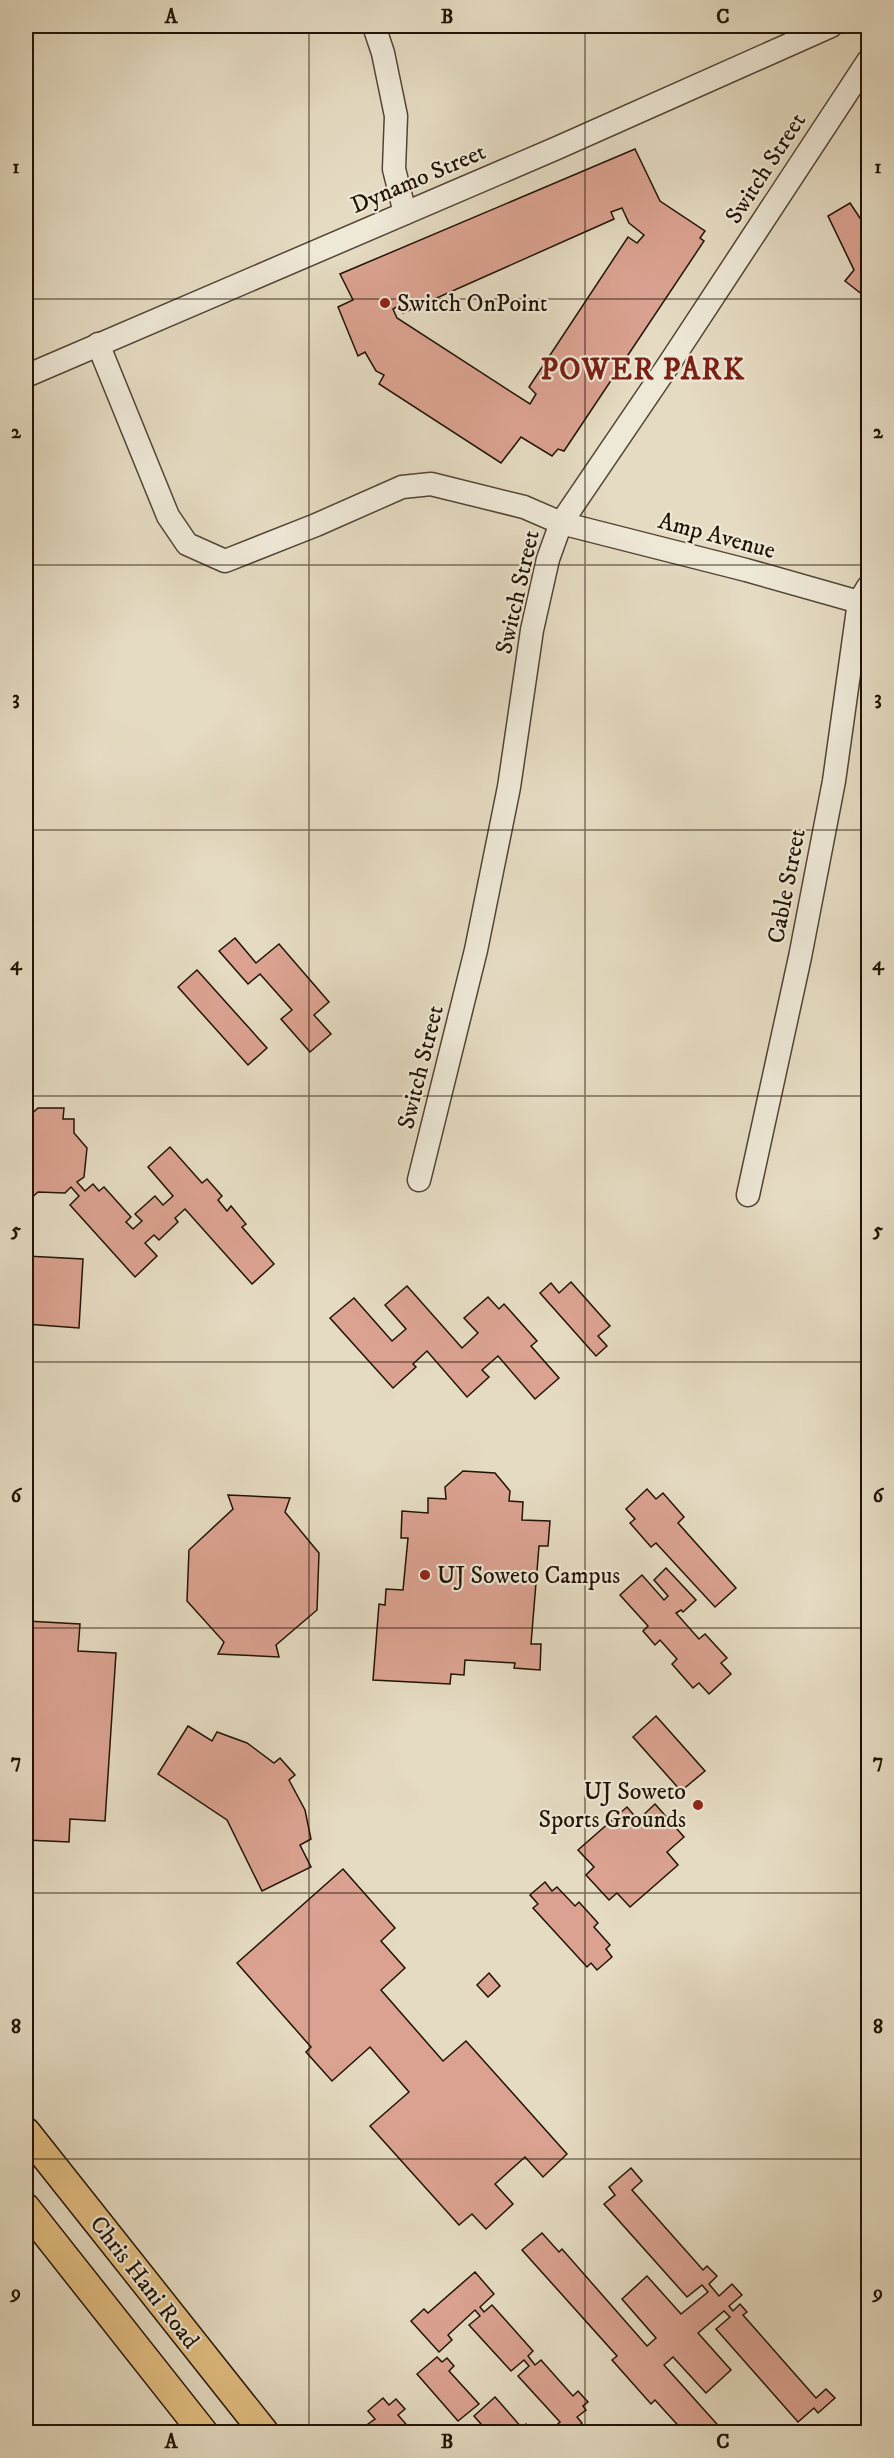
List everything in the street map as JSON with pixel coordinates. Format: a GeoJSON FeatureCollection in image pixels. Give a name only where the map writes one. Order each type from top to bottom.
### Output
{"type":"FeatureCollection","features":[{"type":"Feature","properties":{"kind":"main road","name":"Chris Hani Road"},"geometry":{"type":"LineString","coordinates":[[26,2132],[264,2433]]}},
{"type":"Feature","properties":{"kind":"main road","name":"Chris Hani Road"},"geometry":{"type":"LineString","coordinates":[[26,2208],[203,2433]]}},
{"type":"Feature","properties":{"kind":"street"},"geometry":{"type":"LineString","coordinates":[[374,26],[383,54],[396,116],[394,170],[405,213]]}},
{"type":"Feature","properties":{"kind":"street","name":"Dynamo Street"},"geometry":{"type":"LineString","coordinates":[[26,376],[831,26]]}},
{"type":"Feature","properties":{"kind":"street","name":"Switch Street"},"geometry":{"type":"LineString","coordinates":[[418,1180],[476,950],[509,787],[532,630],[548,559],[561,523],[669,364],[868,61]]}},
{"type":"Feature","properties":{"kind":"street","name":"Amp Avenue"},"geometry":{"type":"LineString","coordinates":[[98,344],[168,516],[187,544],[225,561],[316,525],[402,487],[431,484],[524,507],[561,523],[746,570],[864,595]]}},
{"type":"Feature","properties":{"kind":"street","name":"Cable Street"},"geometry":{"type":"LineString","coordinates":[[748,1195],[800,957],[834,781],[864,595]]}},
{"type":"Feature","properties":{"kind":"building","name":"Switch OnPoint"},"geometry":{"type":"Polygon","coordinates":[[[635,149],[660,201],[705,231],[700,238],[704,241],[564,451],[558,449],[552,456],[521,437],[501,463],[379,384],[384,375],[376,371],[365,352],[358,356],[338,307],[353,300],[340,274],[635,149]],[[622,208],[611,212],[614,219],[403,313],[398,306],[393,309],[397,318],[530,404],[536,394],[529,387],[628,237],[637,243],[644,235],[629,223],[622,208]]]}},
{"type":"Feature","properties":{"kind":"building"},"geometry":{"type":"Polygon","coordinates":[[[850,203],[868,230],[868,299],[845,281],[854,270],[828,216],[850,203]]]}},
{"type":"Feature","properties":{"kind":"building"},"geometry":{"type":"Polygon","coordinates":[[[235,938],[256,963],[279,944],[329,1002],[314,1015],[331,1034],[310,1052],[281,1019],[292,1010],[260,974],[248,984],[219,951],[235,938]]]}},
{"type":"Feature","properties":{"kind":"building"},"geometry":{"type":"Polygon","coordinates":[[[197,970],[267,1048],[248,1065],[178,987],[197,970]]]}},
{"type":"Feature","properties":{"kind":"building"},"geometry":{"type":"Polygon","coordinates":[[[38,1108],[64,1108],[63,1119],[74,1119],[74,1133],[87,1148],[84,1177],[77,1182],[85,1191],[93,1184],[99,1191],[104,1187],[131,1217],[126,1222],[133,1229],[142,1221],[135,1214],[155,1196],[163,1205],[173,1196],[148,1167],[170,1147],[202,1183],[207,1179],[222,1196],[218,1200],[227,1211],[231,1206],[246,1224],[242,1227],[274,1264],[252,1284],[185,1209],[175,1218],[178,1222],[159,1240],[154,1235],[145,1243],[157,1256],[135,1277],[70,1205],[79,1196],[71,1187],[65,1193],[38,1192],[28,1201],[31,1204],[26,1210],[26,1119],[38,1108]]]}},
{"type":"Feature","properties":{"kind":"building"},"geometry":{"type":"Polygon","coordinates":[[[26,1256],[83,1259],[79,1328],[26,1324],[26,1256]]]}},
{"type":"Feature","properties":{"kind":"building"},"geometry":{"type":"Polygon","coordinates":[[[571,1282],[610,1326],[598,1336],[607,1346],[596,1356],[540,1293],[551,1283],[559,1293],[571,1282]]]}},
{"type":"Feature","properties":{"kind":"building"},"geometry":{"type":"Polygon","coordinates":[[[407,1286],[462,1348],[478,1333],[464,1318],[488,1297],[499,1309],[504,1304],[537,1341],[531,1346],[559,1378],[535,1399],[498,1356],[482,1370],[489,1377],[467,1397],[427,1351],[413,1364],[416,1367],[393,1388],[330,1318],[354,1298],[392,1341],[406,1329],[385,1305],[407,1286]]]}},
{"type":"Feature","properties":{"kind":"building"},"geometry":{"type":"Polygon","coordinates":[[[463,1471],[495,1473],[510,1491],[509,1501],[523,1502],[522,1520],[550,1521],[548,1546],[539,1546],[531,1644],[541,1644],[540,1670],[514,1668],[515,1663],[465,1660],[464,1675],[451,1674],[450,1684],[373,1680],[379,1604],[385,1605],[386,1589],[403,1590],[408,1538],[401,1538],[402,1511],[428,1513],[428,1498],[446,1499],[445,1487],[463,1471]]]}},
{"type":"Feature","properties":{"kind":"building"},"geometry":{"type":"Polygon","coordinates":[[[647,1489],[656,1499],[663,1493],[684,1517],[678,1523],[736,1588],[715,1607],[656,1543],[651,1547],[630,1523],[635,1519],[626,1509],[647,1489]]]}},
{"type":"Feature","properties":{"kind":"building"},"geometry":{"type":"Polygon","coordinates":[[[228,1495],[290,1498],[285,1512],[319,1553],[317,1610],[276,1645],[279,1657],[218,1654],[224,1642],[187,1601],[189,1550],[233,1509],[228,1495]]]}},
{"type":"Feature","properties":{"kind":"building"},"geometry":{"type":"Polygon","coordinates":[[[666,1568],[696,1600],[683,1612],[681,1610],[676,1613],[699,1639],[705,1634],[727,1658],[721,1663],[731,1674],[709,1694],[699,1683],[693,1688],[672,1664],[677,1659],[660,1640],[655,1645],[643,1631],[648,1626],[620,1595],[642,1575],[664,1600],[668,1596],[654,1580],[666,1568]]]}},
{"type":"Feature","properties":{"kind":"building"},"geometry":{"type":"Polygon","coordinates":[[[26,1621],[80,1624],[78,1651],[116,1653],[105,1821],[70,1819],[69,1842],[26,1840],[26,1621]]]}},
{"type":"Feature","properties":{"kind":"building"},"geometry":{"type":"Polygon","coordinates":[[[656,1716],[705,1771],[681,1791],[633,1737],[656,1716]]]}},
{"type":"Feature","properties":{"kind":"building"},"geometry":{"type":"Polygon","coordinates":[[[188,1726],[212,1741],[217,1732],[247,1743],[274,1763],[280,1758],[295,1775],[289,1780],[305,1810],[311,1839],[300,1845],[311,1867],[262,1891],[227,1820],[158,1774],[188,1726]]]}},
{"type":"Feature","properties":{"kind":"building"},"geometry":{"type":"Polygon","coordinates":[[[655,1804],[684,1837],[667,1852],[678,1865],[630,1907],[617,1893],[609,1900],[586,1875],[594,1867],[578,1850],[627,1807],[638,1820],[655,1804]]]}},
{"type":"Feature","properties":{"kind":"building"},"geometry":{"type":"Polygon","coordinates":[[[343,1869],[395,1928],[381,1941],[405,1968],[381,1990],[443,2061],[466,2041],[567,2154],[543,2177],[525,2157],[495,2184],[513,2204],[486,2229],[472,2214],[459,2225],[370,2126],[409,2092],[370,2047],[332,2081],[306,2052],[311,2047],[237,1963],[343,1869]]]}},
{"type":"Feature","properties":{"kind":"building"},"geometry":{"type":"Polygon","coordinates":[[[545,1882],[552,1891],[557,1887],[575,1906],[579,1902],[598,1923],[594,1927],[610,1945],[606,1949],[612,1957],[597,1970],[591,1963],[587,1967],[533,1908],[538,1904],[530,1895],[545,1882]]]}},
{"type":"Feature","properties":{"kind":"building"},"geometry":{"type":"Polygon","coordinates":[[[489,1973],[500,1986],[488,1997],[477,1985],[489,1973]]]}},
{"type":"Feature","properties":{"kind":"building"},"geometry":{"type":"Polygon","coordinates":[[[631,2168],[642,2181],[632,2190],[703,2270],[707,2266],[717,2276],[709,2284],[719,2296],[732,2284],[742,2295],[729,2306],[733,2311],[740,2304],[747,2312],[743,2315],[816,2398],[826,2389],[835,2398],[818,2413],[814,2408],[798,2422],[716,2329],[730,2317],[724,2311],[698,2333],[731,2370],[706,2393],[673,2357],[664,2365],[724,2432],[684,2432],[655,2400],[651,2404],[612,2360],[617,2356],[522,2250],[542,2233],[559,2252],[562,2249],[647,2346],[656,2338],[622,2299],[647,2276],[681,2314],[708,2292],[702,2285],[687,2297],[604,2204],[615,2195],[609,2187],[631,2168]]]}},
{"type":"Feature","properties":{"kind":"building"},"geometry":{"type":"Polygon","coordinates":[[[475,2272],[494,2294],[480,2307],[484,2312],[492,2305],[533,2351],[528,2356],[535,2365],[541,2360],[573,2396],[578,2391],[588,2402],[583,2406],[586,2410],[577,2417],[582,2423],[572,2432],[550,2431],[560,2422],[518,2376],[529,2366],[524,2360],[511,2371],[469,2325],[480,2316],[475,2310],[448,2335],[452,2340],[439,2352],[411,2321],[424,2309],[428,2313],[475,2272]]]}},
{"type":"Feature","properties":{"kind":"building"},"geometry":{"type":"Polygon","coordinates":[[[437,2357],[442,2362],[447,2358],[454,2366],[449,2371],[479,2404],[458,2421],[417,2374],[437,2357]]]}},
{"type":"Feature","properties":{"kind":"building"},"geometry":{"type":"Polygon","coordinates":[[[495,2397],[522,2428],[526,2424],[534,2432],[488,2432],[474,2416],[495,2397]]]}},
{"type":"Feature","properties":{"kind":"building"},"geometry":{"type":"Polygon","coordinates":[[[383,2398],[389,2405],[396,2399],[405,2409],[398,2415],[413,2432],[387,2432],[383,2429],[376,2432],[368,2424],[375,2419],[368,2411],[383,2398]]]}},
{"type":"Feature","properties":{"kind":"place","name":"Switch OnPoint"},"geometry":{"type":"Point","coordinates":[385,303]}},
{"type":"Feature","properties":{"kind":"place","name":"UJ Soweto Campus"},"geometry":{"type":"Point","coordinates":[425,1575]}},
{"type":"Feature","properties":{"kind":"place","name":"UJ Soweto Sports Grounds"},"geometry":{"type":"Point","coordinates":[698,1805]}},
{"type":"Feature","properties":{"kind":"district","name":"POWER PARK"},"geometry":{"type":"Point","coordinates":[643,369]}}]}
